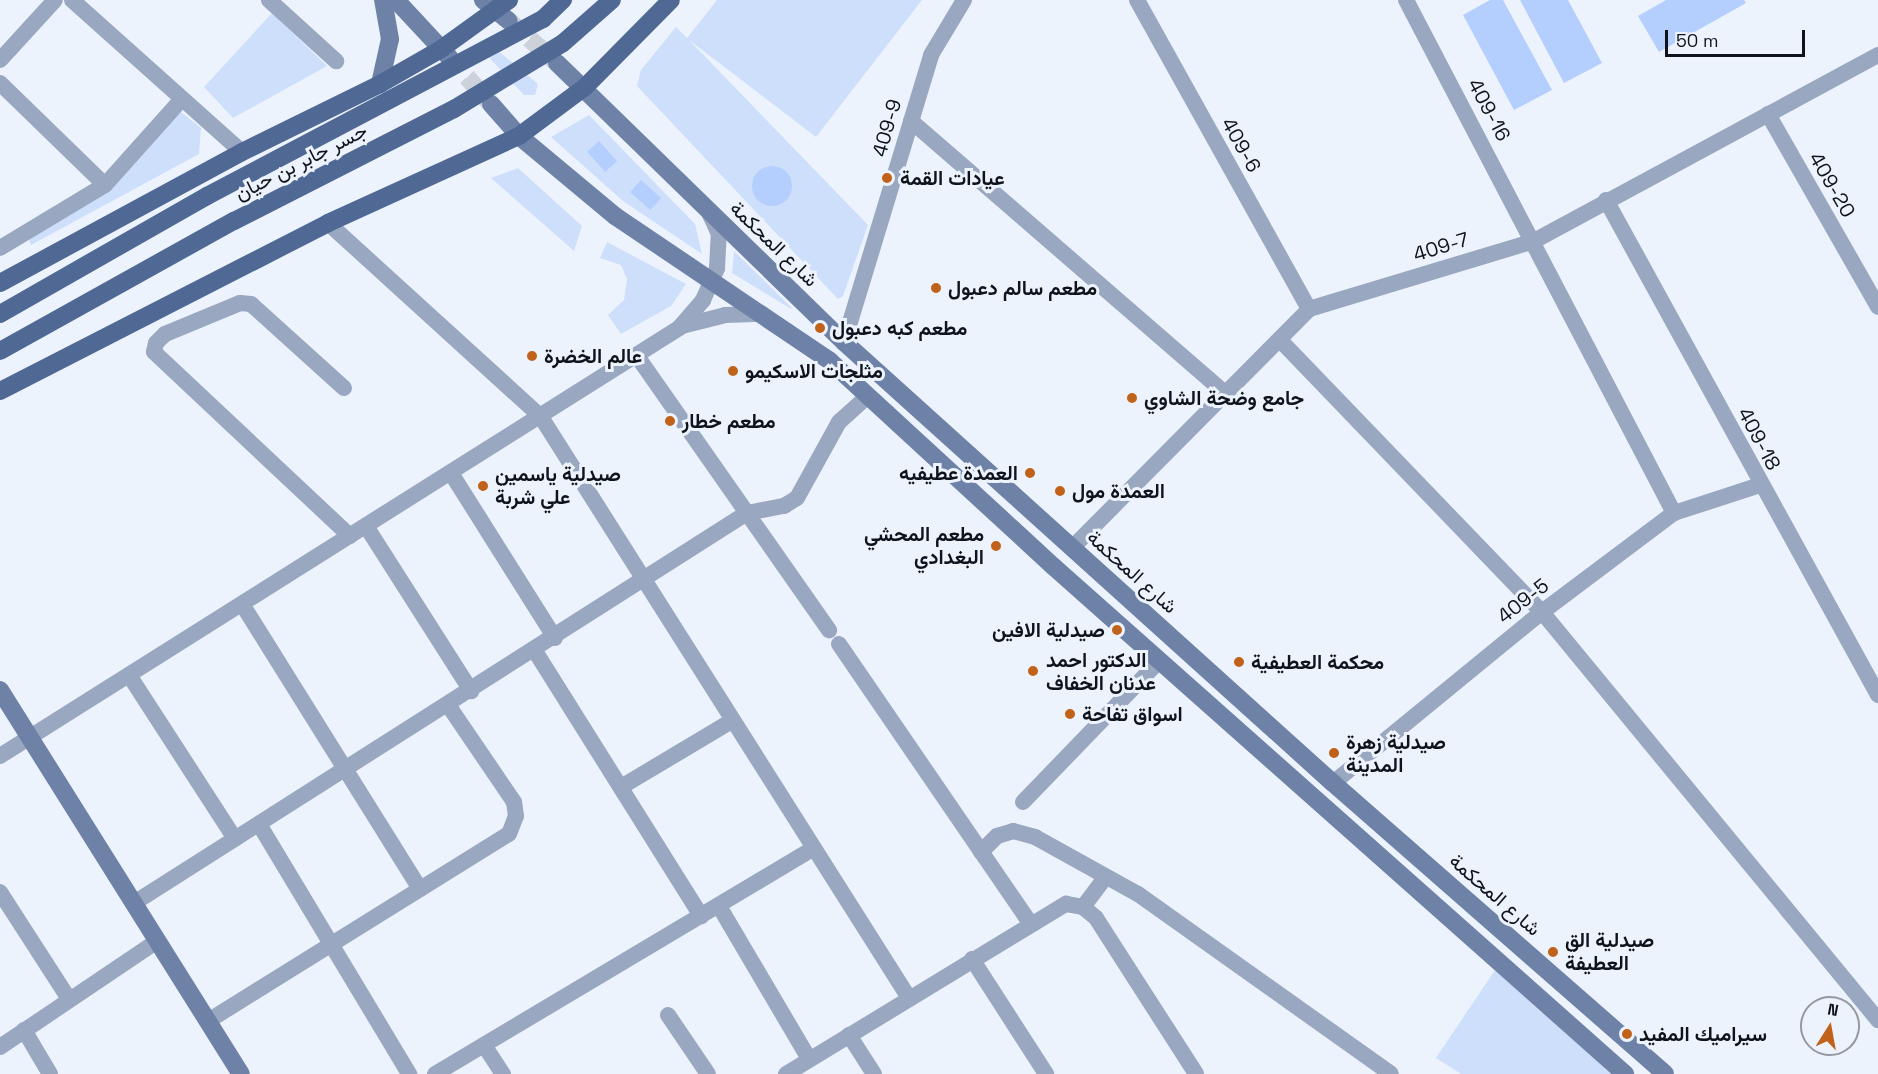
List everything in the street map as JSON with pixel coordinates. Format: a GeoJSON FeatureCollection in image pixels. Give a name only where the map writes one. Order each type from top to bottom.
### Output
{"type":"FeatureCollection","features":[{"type":"Feature","properties":{"kind":"main road"},"geometry":{"type":"LineString","coordinates":[[380,84],[390,39],[383,0]]}},
{"type":"Feature","properties":{"kind":"main road"},"geometry":{"type":"LineString","coordinates":[[396,0],[445,53]]}},
{"type":"Feature","properties":{"kind":"main road","name":"جسر جابر بن حيان"},"geometry":{"type":"LineString","coordinates":[[0,314],[207,196],[543,19],[563,0]]}},
{"type":"Feature","properties":{"kind":"main road","name":"جسر جابر بن حيان"},"geometry":{"type":"LineString","coordinates":[[0,351],[234,221],[454,109],[563,43],[612,0]]}},
{"type":"Feature","properties":{"kind":"main road"},"geometry":{"type":"LineString","coordinates":[[0,391],[328,223],[519,136],[585,87],[671,0]]}},
{"type":"Feature","properties":{"kind":"main road"},"geometry":{"type":"LineString","coordinates":[[0,283],[242,152],[445,53],[499,8]]}},
{"type":"Feature","properties":{"kind":"main road","name":"شارع المحكمة"},"geometry":{"type":"LineString","coordinates":[[557,63],[585,87],[709,213],[844,342],[1333,783],[1665,1074]]}},
{"type":"Feature","properties":{"kind":"main road"},"geometry":{"type":"LineString","coordinates":[[491,104],[519,136],[615,216],[714,279],[830,361],[1160,660],[1625,1074]]}},
{"type":"Feature","properties":{"kind":"main road"},"geometry":{"type":"LineString","coordinates":[[0,690],[241,1074]]}},
{"type":"Feature","properties":{"kind":"street"},"geometry":{"type":"LineString","coordinates":[[0,60],[55,0]]}},
{"type":"Feature","properties":{"kind":"street"},"geometry":{"type":"LineString","coordinates":[[72,0],[242,152]]}},
{"type":"Feature","properties":{"kind":"street"},"geometry":{"type":"LineString","coordinates":[[269,0],[336,61]]}},
{"type":"Feature","properties":{"kind":"street","name":"409-9"},"geometry":{"type":"LineString","coordinates":[[844,342],[931,55],[964,0]]}},
{"type":"Feature","properties":{"kind":"street","name":"409-6"},"geometry":{"type":"LineString","coordinates":[[1137,0],[1309,309]]}},
{"type":"Feature","properties":{"kind":"street","name":"409-16"},"geometry":{"type":"LineString","coordinates":[[1406,0],[1534,241],[1674,513]]}},
{"type":"Feature","properties":{"kind":"street","name":"409-7"},"geometry":{"type":"LineString","coordinates":[[1309,309],[1534,241],[1606,200],[1878,55]]}},
{"type":"Feature","properties":{"kind":"street"},"geometry":{"type":"LineString","coordinates":[[0,83],[105,185]]}},
{"type":"Feature","properties":{"kind":"street"},"geometry":{"type":"LineString","coordinates":[[0,248],[105,185],[183,99]]}},
{"type":"Feature","properties":{"kind":"street","name":"409-20"},"geometry":{"type":"LineString","coordinates":[[1768,114],[1878,307]]}},
{"type":"Feature","properties":{"kind":"street"},"geometry":{"type":"LineString","coordinates":[[911,121],[1227,395]]}},
{"type":"Feature","properties":{"kind":"street","name":"409-18"},"geometry":{"type":"LineString","coordinates":[[1606,200],[1760,485],[1872,668],[1878,695]]}},
{"type":"Feature","properties":{"kind":"street"},"geometry":{"type":"LineString","coordinates":[[0,756],[637,357],[679,327],[714,279],[720,245],[709,213]]}},
{"type":"Feature","properties":{"kind":"street"},"geometry":{"type":"LineString","coordinates":[[328,223],[540,417],[645,579],[730,722],[909,998]]}},
{"type":"Feature","properties":{"kind":"street"},"geometry":{"type":"LineString","coordinates":[[344,388],[251,303],[240,303],[165,334],[156,343],[154,352],[350,536]]}},
{"type":"Feature","properties":{"kind":"street"},"geometry":{"type":"LineString","coordinates":[[1072,548],[1227,395],[1309,309]]}},
{"type":"Feature","properties":{"kind":"street"},"geometry":{"type":"LineString","coordinates":[[679,327],[725,315],[762,314]]}},
{"type":"Feature","properties":{"kind":"street"},"geometry":{"type":"LineString","coordinates":[[1280,340],[1542,612],[1878,1020]]}},
{"type":"Feature","properties":{"kind":"street"},"geometry":{"type":"LineString","coordinates":[[637,357],[834,637],[1030,923]]}},
{"type":"Feature","properties":{"kind":"street"},"geometry":{"type":"LineString","coordinates":[[134,903],[535,651],[747,513],[784,506],[796,498],[839,422],[868,396]]}},
{"type":"Feature","properties":{"kind":"street"},"geometry":{"type":"LineString","coordinates":[[451,473],[555,638]]}},
{"type":"Feature","properties":{"kind":"street","name":"409-5"},"geometry":{"type":"LineString","coordinates":[[1333,783],[1542,612],[1674,513],[1760,485]]}},
{"type":"Feature","properties":{"kind":"street"},"geometry":{"type":"LineString","coordinates":[[366,526],[471,691]]}},
{"type":"Feature","properties":{"kind":"street"},"geometry":{"type":"LineString","coordinates":[[242,604],[420,889]]}},
{"type":"Feature","properties":{"kind":"street"},"geometry":{"type":"LineString","coordinates":[[535,651],[701,916]]}},
{"type":"Feature","properties":{"kind":"street"},"geometry":{"type":"LineString","coordinates":[[1023,802],[1160,660]]}},
{"type":"Feature","properties":{"kind":"street"},"geometry":{"type":"LineString","coordinates":[[129,675],[235,839]]}},
{"type":"Feature","properties":{"kind":"street"},"geometry":{"type":"LineString","coordinates":[[208,1021],[509,834],[516,816],[514,802],[448,705]]}},
{"type":"Feature","properties":{"kind":"street"},"geometry":{"type":"LineString","coordinates":[[621,788],[730,722]]}},
{"type":"Feature","properties":{"kind":"street"},"geometry":{"type":"LineString","coordinates":[[259,824],[409,1074]]}},
{"type":"Feature","properties":{"kind":"street"},"geometry":{"type":"LineString","coordinates":[[981,852],[998,836],[1013,831],[1035,837],[1106,877],[1391,1074]]}},
{"type":"Feature","properties":{"kind":"street"},"geometry":{"type":"LineString","coordinates":[[435,1074],[813,849]]}},
{"type":"Feature","properties":{"kind":"street"},"geometry":{"type":"LineString","coordinates":[[1083,907],[1106,877]]}},
{"type":"Feature","properties":{"kind":"street"},"geometry":{"type":"LineString","coordinates":[[0,892],[69,999]]}},
{"type":"Feature","properties":{"kind":"street"},"geometry":{"type":"LineString","coordinates":[[719,906],[809,1059]]}},
{"type":"Feature","properties":{"kind":"street"},"geometry":{"type":"LineString","coordinates":[[786,1074],[1058,906],[1083,907],[1096,918],[1196,1074]]}},
{"type":"Feature","properties":{"kind":"street"},"geometry":{"type":"LineString","coordinates":[[0,1047],[157,941]]}},
{"type":"Feature","properties":{"kind":"street"},"geometry":{"type":"LineString","coordinates":[[972,959],[1046,1074]]}},
{"type":"Feature","properties":{"kind":"street"},"geometry":{"type":"LineString","coordinates":[[668,1015],[708,1074]]}},
{"type":"Feature","properties":{"kind":"street"},"geometry":{"type":"LineString","coordinates":[[24,1030],[50,1074]]}},
{"type":"Feature","properties":{"kind":"street"},"geometry":{"type":"LineString","coordinates":[[849,1035],[874,1074]]}},
{"type":"Feature","properties":{"kind":"street"},"geometry":{"type":"LineString","coordinates":[[484,1045],[503,1074]]}},
{"type":"Feature","properties":{"kind":"shaded area"},"geometry":{"type":"Polygon","coordinates":[[[717,0],[922,0],[816,137],[689,40],[868,225],[843,296],[838,299],[637,86],[641,70],[676,27],[687,38],[717,0]]]}},
{"type":"Feature","properties":{"kind":"shaded area"},"geometry":{"type":"Polygon","coordinates":[[[1490,0],[1503,0],[1552,90],[1514,110],[1463,15],[1490,0]]]}},
{"type":"Feature","properties":{"kind":"shaded area"},"geometry":{"type":"Polygon","coordinates":[[[1520,0],[1568,0],[1602,63],[1564,83],[1520,0]]]}},
{"type":"Feature","properties":{"kind":"shaded area"},"geometry":{"type":"Polygon","coordinates":[[[1666,0],[1744,0],[1746,3],[1659,52],[1638,16],[1666,0]]]}},
{"type":"Feature","properties":{"kind":"shaded area"},"geometry":{"type":"Polygon","coordinates":[[[272,13],[327,66],[233,118],[204,87],[272,13]]]}},
{"type":"Feature","properties":{"kind":"shaded area"},"geometry":{"type":"Polygon","coordinates":[[[491,45],[538,84],[535,95],[524,95],[483,51],[491,45]]]}},
{"type":"Feature","properties":{"kind":"shaded area"},"geometry":{"type":"Polygon","coordinates":[[[181,112],[201,128],[199,154],[31,245],[28,237],[181,112]]]}},
{"type":"Feature","properties":{"kind":"shaded area"},"geometry":{"type":"Polygon","coordinates":[[[589,115],[695,224],[702,254],[623,201],[551,137],[589,115]]]}},
{"type":"Feature","properties":{"kind":"shaded area"},"geometry":{"type":"Polygon","coordinates":[[[599,141],[617,161],[605,172],[587,152],[599,141]]]}},
{"type":"Feature","properties":{"kind":"shaded area"},"geometry":{"type":"Polygon","coordinates":[[[772,166],[786,172],[792,186],[786,200],[772,206],[758,200],[752,186],[758,172],[772,166]]]}},
{"type":"Feature","properties":{"kind":"shaded area"},"geometry":{"type":"Polygon","coordinates":[[[518,168],[582,226],[574,251],[491,178],[518,168]]]}},
{"type":"Feature","properties":{"kind":"shaded area"},"geometry":{"type":"Polygon","coordinates":[[[641,180],[661,198],[650,210],[630,192],[641,180]]]}},
{"type":"Feature","properties":{"kind":"shaded area"},"geometry":{"type":"Polygon","coordinates":[[[607,242],[686,284],[671,306],[621,334],[608,315],[624,300],[627,279],[621,265],[600,258],[607,242]]]}},
{"type":"Feature","properties":{"kind":"shaded area"},"geometry":{"type":"Polygon","coordinates":[[[734,251],[792,308],[791,309],[732,273],[734,251]]]}},
{"type":"Feature","properties":{"kind":"shaded area"},"geometry":{"type":"Polygon","coordinates":[[[1495,970],[1613,1074],[1461,1074],[1436,1058],[1495,970]]]}},
{"type":"Feature","properties":{"kind":"tunnel"},"geometry":{"type":"LineString","coordinates":[[509,21],[556,62]]}},
{"type":"Feature","properties":{"kind":"tunnel"},"geometry":{"type":"LineString","coordinates":[[449,57],[490,103]]}},
{"type":"Feature","properties":{"kind":"place","name":"عيادات القمة"},"geometry":{"type":"Point","coordinates":[887,178]}},
{"type":"Feature","properties":{"kind":"place","name":"مطعم سالم دعبول"},"geometry":{"type":"Point","coordinates":[936,288]}},
{"type":"Feature","properties":{"kind":"place","name":"مطعم كبه دعبول"},"geometry":{"type":"Point","coordinates":[820,328]}},
{"type":"Feature","properties":{"kind":"place","name":"عالم الخضرة"},"geometry":{"type":"Point","coordinates":[532,356]}},
{"type":"Feature","properties":{"kind":"place","name":"مثلجات الاسكيمو"},"geometry":{"type":"Point","coordinates":[733,371]}},
{"type":"Feature","properties":{"kind":"place","name":"جامع وضحة الشاوي"},"geometry":{"type":"Point","coordinates":[1132,398]}},
{"type":"Feature","properties":{"kind":"place","name":"مطعم خطار"},"geometry":{"type":"Point","coordinates":[670,421]}},
{"type":"Feature","properties":{"kind":"place","name":"العمدة عطيفيه"},"geometry":{"type":"Point","coordinates":[1030,473]}},
{"type":"Feature","properties":{"kind":"place","name":"صيدلية ياسمين علي شربة"},"geometry":{"type":"Point","coordinates":[483,486]}},
{"type":"Feature","properties":{"kind":"place","name":"العمدة مول"},"geometry":{"type":"Point","coordinates":[1060,491]}},
{"type":"Feature","properties":{"kind":"place","name":"مطعم المحشي البغدادي"},"geometry":{"type":"Point","coordinates":[996,546]}},
{"type":"Feature","properties":{"kind":"place","name":"صيدلية الافين"},"geometry":{"type":"Point","coordinates":[1117,630]}},
{"type":"Feature","properties":{"kind":"place","name":"محكمة العطيفية"},"geometry":{"type":"Point","coordinates":[1239,662]}},
{"type":"Feature","properties":{"kind":"place","name":"الدكتور احمد عدنان الخفاف"},"geometry":{"type":"Point","coordinates":[1033,671]}},
{"type":"Feature","properties":{"kind":"place","name":"اسواق تفاحة"},"geometry":{"type":"Point","coordinates":[1070,714]}},
{"type":"Feature","properties":{"kind":"place","name":"صيدلية زهرة المدينة"},"geometry":{"type":"Point","coordinates":[1334,753]}},
{"type":"Feature","properties":{"kind":"place","name":"صيدلية الق العطيفة"},"geometry":{"type":"Point","coordinates":[1553,952]}},
{"type":"Feature","properties":{"kind":"place","name":"سيراميك المفيد"},"geometry":{"type":"Point","coordinates":[1627,1034]}}]}
